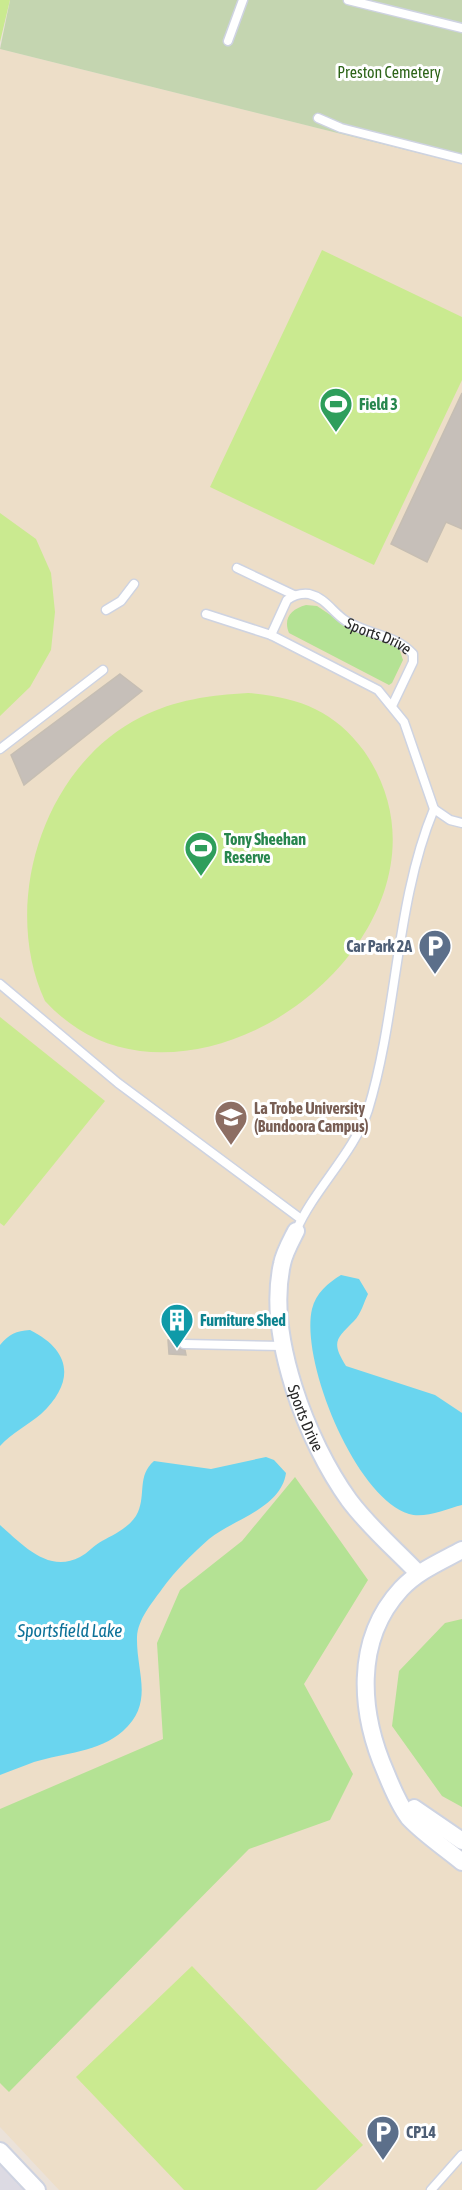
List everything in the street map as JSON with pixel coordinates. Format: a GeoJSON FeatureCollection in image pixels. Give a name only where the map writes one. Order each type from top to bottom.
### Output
{"type":"FeatureCollection","features":[{"type":"Feature","properties":{"kind":"street","name":"Sports Drive"},"geometry":{"type":"LineString","coordinates":[[298,1225],[282,1262],[278,1290],[283,1346],[302,1406],[334,1476],[350,1501],[375,1531],[418,1573]]}},
{"type":"Feature","properties":{"kind":"street"},"geometry":{"type":"LineString","coordinates":[[462,1550],[418,1573],[388,1606],[374,1633],[366,1660],[363,1682],[372,1742],[389,1781],[410,1818],[462,1862]]}},
{"type":"Feature","properties":{"kind":"street"},"geometry":{"type":"LineString","coordinates":[[389,1781],[419,1813],[462,1841]]}},
{"type":"Feature","properties":{"kind":"street"},"geometry":{"type":"LineString","coordinates":[[0,2151],[37,2190]]}},
{"type":"Feature","properties":{"kind":"lane"},"geometry":{"type":"LineString","coordinates":[[228,41],[243,0]]}},
{"type":"Feature","properties":{"kind":"lane"},"geometry":{"type":"LineString","coordinates":[[348,0],[462,28]]}},
{"type":"Feature","properties":{"kind":"lane"},"geometry":{"type":"LineString","coordinates":[[318,118],[341,128],[462,159]]}},
{"type":"Feature","properties":{"kind":"lane","name":"Sports Drive"},"geometry":{"type":"LineString","coordinates":[[237,568],[294,595],[310,594],[322,599],[344,620],[356,627],[405,646],[412,654],[413,662],[392,706]]}},
{"type":"Feature","properties":{"kind":"lane"},"geometry":{"type":"LineString","coordinates":[[106,610],[121,601],[134,584]]}},
{"type":"Feature","properties":{"kind":"lane"},"geometry":{"type":"LineString","coordinates":[[271,635],[282,609],[294,595]]}},
{"type":"Feature","properties":{"kind":"lane"},"geometry":{"type":"LineString","coordinates":[[206,614],[271,635],[378,690],[404,722],[434,808],[450,820],[462,823]]}},
{"type":"Feature","properties":{"kind":"lane"},"geometry":{"type":"LineString","coordinates":[[0,748],[103,670]]}},
{"type":"Feature","properties":{"kind":"lane"},"geometry":{"type":"LineString","coordinates":[[0,984],[118,1083],[298,1225],[367,1113],[388,1021],[420,844],[434,808]]}},
{"type":"Feature","properties":{"kind":"lane"},"geometry":{"type":"LineString","coordinates":[[184,1344],[283,1346]]}},
{"type":"Feature","properties":{"kind":"lane"},"geometry":{"type":"LineString","coordinates":[[431,2190],[462,2155]]}},
{"type":"Feature","properties":{"kind":"shaded area","name":"La Trobe University (Bundoora Campus)"},"geometry":{"type":"Polygon","coordinates":[[[0,49],[462,164],[462,2190],[59,2190],[0,2127],[0,49]]]}},
{"type":"Feature","properties":{"kind":"shaded area"},"geometry":{"type":"Polygon","coordinates":[[[0,2164],[24,2190],[0,2190],[0,2164]]]}},
{"type":"Feature","properties":{"kind":"green space"},"geometry":{"type":"Polygon","coordinates":[[[0,0],[10,0],[0,42],[0,0]]]}},
{"type":"Feature","properties":{"kind":"green space","name":"Preston Cemetery"},"geometry":{"type":"Polygon","coordinates":[[[10,0],[462,0],[462,164],[0,49],[10,0]]]}},
{"type":"Feature","properties":{"kind":"green space","name":"Field 3"},"geometry":{"type":"Polygon","coordinates":[[[322,250],[462,317],[462,380],[374,565],[210,487],[322,250]]]}},
{"type":"Feature","properties":{"kind":"green space"},"geometry":{"type":"Polygon","coordinates":[[[0,513],[36,539],[51,573],[55,612],[51,650],[30,687],[0,716],[0,513]]]}},
{"type":"Feature","properties":{"kind":"green space"},"geometry":{"type":"Polygon","coordinates":[[[306,605],[317,606],[356,632],[399,648],[403,660],[392,683],[389,685],[289,633],[287,623],[290,615],[296,609],[306,605]]]}},
{"type":"Feature","properties":{"kind":"green space","name":"Tony Sheehan Reserve"},"geometry":{"type":"Polygon","coordinates":[[[248,693],[283,698],[313,708],[340,725],[364,751],[389,805],[391,860],[376,913],[345,961],[303,1001],[252,1032],[197,1049],[140,1051],[113,1045],[88,1035],[65,1020],[45,1001],[32,963],[27,923],[30,881],[39,841],[56,803],[78,768],[107,739],[141,717],[180,702],[248,693]]]}},
{"type":"Feature","properties":{"kind":"green space"},"geometry":{"type":"Polygon","coordinates":[[[0,1017],[105,1101],[4,1226],[0,1223],[0,1017]]]}},
{"type":"Feature","properties":{"kind":"green space"},"geometry":{"type":"Polygon","coordinates":[[[295,1477],[368,1580],[304,1684],[353,1774],[330,1820],[249,1849],[9,2092],[0,2083],[0,1809],[163,1739],[157,1643],[180,1590],[242,1541],[295,1477]]]}},
{"type":"Feature","properties":{"kind":"green space"},"geometry":{"type":"Polygon","coordinates":[[[462,1619],[462,1807],[442,1796],[392,1726],[399,1671],[445,1623],[462,1619]]]}},
{"type":"Feature","properties":{"kind":"green space"},"geometry":{"type":"Polygon","coordinates":[[[192,1966],[363,2145],[316,2190],[184,2190],[76,2077],[192,1966]]]}},
{"type":"Feature","properties":{"kind":"water"},"geometry":{"type":"Polygon","coordinates":[[[341,1275],[359,1279],[368,1294],[359,1315],[338,1341],[338,1351],[346,1366],[435,1395],[462,1413],[462,1505],[428,1514],[409,1514],[389,1502],[369,1482],[351,1455],[323,1392],[314,1361],[311,1332],[312,1309],[316,1298],[327,1285],[341,1275]]]}},
{"type":"Feature","properties":{"kind":"water"},"geometry":{"type":"Polygon","coordinates":[[[30,1330],[44,1338],[61,1357],[64,1379],[60,1390],[41,1414],[0,1446],[0,1345],[13,1334],[30,1330]]]}},
{"type":"Feature","properties":{"kind":"water","name":"Sportsfield Lake"},"geometry":{"type":"Polygon","coordinates":[[[266,1457],[274,1460],[286,1473],[275,1495],[255,1512],[219,1532],[203,1544],[184,1562],[143,1618],[137,1637],[141,1698],[139,1709],[133,1720],[114,1738],[92,1748],[34,1762],[0,1775],[0,1525],[36,1555],[57,1562],[68,1561],[80,1557],[132,1521],[140,1505],[145,1473],[154,1461],[211,1469],[266,1457]]]}},
{"type":"Feature","properties":{"kind":"building"},"geometry":{"type":"Polygon","coordinates":[[[462,393],[462,529],[446,522],[427,562],[391,544],[462,393]]]}},
{"type":"Feature","properties":{"kind":"building"},"geometry":{"type":"Polygon","coordinates":[[[120,674],[142,691],[24,785],[11,755],[120,674]]]}},
{"type":"Feature","properties":{"kind":"building","name":"Furniture Shed"},"geometry":{"type":"Polygon","coordinates":[[[181,1339],[178,1347],[185,1350],[186,1355],[169,1354],[168,1340],[181,1339]]]}},
{"type":"Feature","properties":{"kind":"place","name":"Field 3"},"geometry":{"type":"Point","coordinates":[336,433]}},
{"type":"Feature","properties":{"kind":"place","name":"Tony Sheehan Reserve"},"geometry":{"type":"Point","coordinates":[201,877]}},
{"type":"Feature","properties":{"kind":"place","name":"Car Park 2A"},"geometry":{"type":"Point","coordinates":[435,975]}},
{"type":"Feature","properties":{"kind":"place","name":"La Trobe University (Bundoora Campus)"},"geometry":{"type":"Point","coordinates":[231,1146]}},
{"type":"Feature","properties":{"kind":"place","name":"Furniture Shed"},"geometry":{"type":"Point","coordinates":[177,1349]}},
{"type":"Feature","properties":{"kind":"place","name":"CP14"},"geometry":{"type":"Point","coordinates":[383,2161]}}]}
